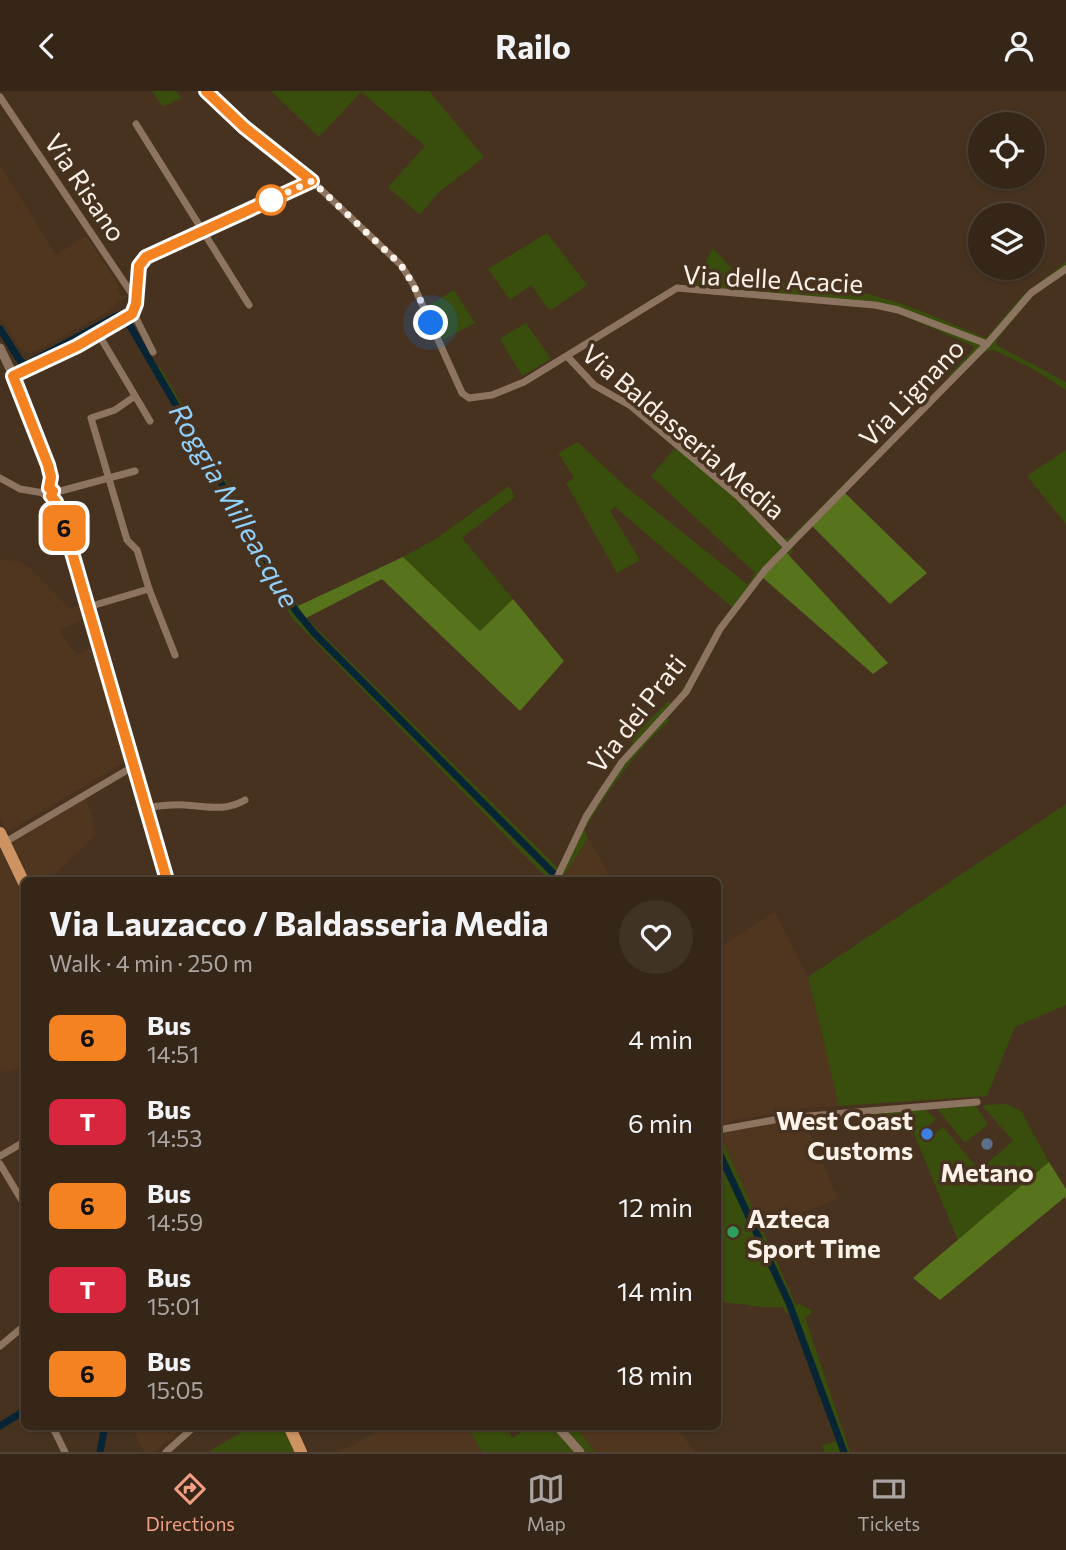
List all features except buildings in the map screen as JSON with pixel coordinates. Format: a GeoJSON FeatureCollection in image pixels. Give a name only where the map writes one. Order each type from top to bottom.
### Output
{"type":"FeatureCollection","features":[{"type":"Feature","properties":{"kind":"main road"},"geometry":{"type":"LineString","coordinates":[[2,840],[21,877]]}},
{"type":"Feature","properties":{"kind":"main road"},"geometry":{"type":"LineString","coordinates":[[291,1430],[301,1452]]}},
{"type":"Feature","properties":{"kind":"street","name":"Via Baldasseria Media"},"geometry":{"type":"LineString","coordinates":[[206,91],[244,127],[312,181],[401,265],[413,284],[466,397],[484,397],[514,387],[567,356],[594,385],[631,406],[739,497],[787,547]]}},
{"type":"Feature","properties":{"kind":"street","name":"Via Risano"},"geometry":{"type":"LineString","coordinates":[[0,97],[137,301]]}},
{"type":"Feature","properties":{"kind":"street"},"geometry":{"type":"LineString","coordinates":[[136,124],[249,305]]}},
{"type":"Feature","properties":{"kind":"street"},"geometry":{"type":"LineString","coordinates":[[13,376],[56,358],[128,316],[137,301],[139,266],[144,258],[312,181]]}},
{"type":"Feature","properties":{"kind":"street","name":"Via Lignano"},"geometry":{"type":"LineString","coordinates":[[787,547],[987,344],[1031,293],[1066,269]]}},
{"type":"Feature","properties":{"kind":"street","name":"Via delle Acacie"},"geometry":{"type":"LineString","coordinates":[[567,356],[680,288],[875,305],[898,310],[987,344]]}},
{"type":"Feature","properties":{"kind":"street"},"geometry":{"type":"LineString","coordinates":[[128,316],[153,352]]}},
{"type":"Feature","properties":{"kind":"street"},"geometry":{"type":"LineString","coordinates":[[99,335],[150,421]]}},
{"type":"Feature","properties":{"kind":"street"},"geometry":{"type":"LineString","coordinates":[[0,348],[48,465],[51,477],[49,492],[57,504],[166,877]]}},
{"type":"Feature","properties":{"kind":"street"},"geometry":{"type":"LineString","coordinates":[[135,396],[115,410],[91,418],[128,540],[138,550],[149,589],[175,655]]}},
{"type":"Feature","properties":{"kind":"street"},"geometry":{"type":"LineString","coordinates":[[0,478],[20,489],[49,492],[135,471]]}},
{"type":"Feature","properties":{"kind":"street","name":"Via dei Prati"},"geometry":{"type":"LineString","coordinates":[[557,877],[586,817],[622,762],[686,692],[720,629],[765,570],[787,547]]}},
{"type":"Feature","properties":{"kind":"street"},"geometry":{"type":"LineString","coordinates":[[88,607],[149,589]]}},
{"type":"Feature","properties":{"kind":"street"},"geometry":{"type":"LineString","coordinates":[[2,840],[134,766]]}},
{"type":"Feature","properties":{"kind":"street"},"geometry":{"type":"LineString","coordinates":[[145,808],[182,805],[222,808],[245,800]]}},
{"type":"Feature","properties":{"kind":"street"},"geometry":{"type":"LineString","coordinates":[[721,1129],[785,1118],[977,1102]]}},
{"type":"Feature","properties":{"kind":"street"},"geometry":{"type":"LineString","coordinates":[[0,1156],[21,1144]]}},
{"type":"Feature","properties":{"kind":"street"},"geometry":{"type":"LineString","coordinates":[[0,1164],[21,1199]]}},
{"type":"Feature","properties":{"kind":"street"},"geometry":{"type":"LineString","coordinates":[[0,1346],[21,1328]]}},
{"type":"Feature","properties":{"kind":"street"},"geometry":{"type":"LineString","coordinates":[[54,1430],[65,1452]]}},
{"type":"Feature","properties":{"kind":"street"},"geometry":{"type":"LineString","coordinates":[[166,1452],[191,1430]]}},
{"type":"Feature","properties":{"kind":"street"},"geometry":{"type":"LineString","coordinates":[[561,1430],[580,1452]]}},
{"type":"Feature","properties":{"kind":"shaded area"},"geometry":{"type":"Polygon","coordinates":[[[0,165],[56,255],[86,236],[119,286],[121,296],[128,296],[114,305],[115,308],[31,353],[22,350],[0,317],[0,165]]]}},
{"type":"Feature","properties":{"kind":"shaded area"},"geometry":{"type":"Polygon","coordinates":[[[0,559],[17,561],[29,567],[69,608],[81,605],[85,618],[60,631],[76,655],[93,647],[126,761],[7,832],[0,817],[0,559]]]}},
{"type":"Feature","properties":{"kind":"shaded area"},"geometry":{"type":"Polygon","coordinates":[[[86,798],[96,834],[52,877],[27,877],[11,844],[86,798]]]}},
{"type":"Feature","properties":{"kind":"shaded area"},"geometry":{"type":"Polygon","coordinates":[[[588,838],[610,877],[566,877],[573,859],[578,856],[588,838]]]}},
{"type":"Feature","properties":{"kind":"shaded area"},"geometry":{"type":"Polygon","coordinates":[[[0,848],[21,893],[21,1067],[2,1073],[0,848]]]}},
{"type":"Feature","properties":{"kind":"shaded area"},"geometry":{"type":"Polygon","coordinates":[[[775,912],[808,977],[839,1106],[814,1107],[735,1120],[721,1125],[721,946],[775,912]]]}},
{"type":"Feature","properties":{"kind":"shaded area"},"geometry":{"type":"Polygon","coordinates":[[[804,1120],[838,1198],[762,1230],[721,1139],[721,1131],[742,1126],[804,1120]]]}},
{"type":"Feature","properties":{"kind":"shaded area"},"geometry":{"type":"Polygon","coordinates":[[[133,1430],[180,1430],[154,1452],[144,1452],[133,1430]]]}},
{"type":"Feature","properties":{"kind":"shaded area"},"geometry":{"type":"Polygon","coordinates":[[[373,1430],[469,1430],[482,1452],[338,1452],[375,1434],[373,1430]]]}},
{"type":"Feature","properties":{"kind":"shaded area"},"geometry":{"type":"Polygon","coordinates":[[[567,1430],[678,1430],[695,1452],[585,1452],[567,1430]]]}},
{"type":"Feature","properties":{"kind":"green space"},"geometry":{"type":"Polygon","coordinates":[[[152,91],[176,91],[181,98],[163,107],[152,91]]]}},
{"type":"Feature","properties":{"kind":"green space"},"geometry":{"type":"Polygon","coordinates":[[[271,91],[429,91],[484,157],[437,194],[420,215],[388,187],[425,146],[361,92],[319,137],[271,91]]]}},
{"type":"Feature","properties":{"kind":"green space"},"geometry":{"type":"Polygon","coordinates":[[[547,233],[587,285],[550,311],[531,285],[510,300],[488,269],[547,233]]]}},
{"type":"Feature","properties":{"kind":"green space"},"geometry":{"type":"Polygon","coordinates":[[[713,248],[741,279],[821,286],[884,298],[986,338],[1023,295],[1066,262],[1066,272],[1032,297],[996,341],[998,346],[1066,382],[1066,390],[1031,368],[996,351],[982,353],[793,545],[792,553],[789,555],[787,552],[749,592],[724,626],[689,689],[668,717],[669,721],[633,759],[584,830],[588,838],[570,865],[565,875],[567,877],[546,877],[292,618],[154,371],[160,367],[306,618],[558,868],[587,810],[633,743],[630,739],[669,701],[671,705],[732,607],[615,507],[610,511],[640,560],[617,573],[566,483],[574,478],[558,453],[578,442],[625,486],[748,585],[755,573],[651,476],[676,447],[634,410],[631,397],[785,539],[791,537],[949,379],[949,375],[974,349],[973,346],[870,301],[692,286],[690,281],[704,265],[713,248]]]}},
{"type":"Feature","properties":{"kind":"green space"},"geometry":{"type":"Polygon","coordinates":[[[454,290],[475,323],[442,340],[428,306],[454,290]]]}},
{"type":"Feature","properties":{"kind":"green space"},"geometry":{"type":"Polygon","coordinates":[[[526,323],[551,359],[522,376],[500,339],[526,323]]]}},
{"type":"Feature","properties":{"kind":"green space"},"geometry":{"type":"Polygon","coordinates":[[[1066,450],[1066,524],[1027,476],[1066,450]]]}},
{"type":"Feature","properties":{"kind":"green space"},"geometry":{"type":"Polygon","coordinates":[[[509,486],[515,497],[462,538],[513,599],[480,631],[403,557],[437,538],[509,486]]]}},
{"type":"Feature","properties":{"kind":"green space"},"geometry":{"type":"Polygon","coordinates":[[[845,493],[927,573],[890,604],[812,526],[845,493]]]}},
{"type":"Feature","properties":{"kind":"green space"},"geometry":{"type":"Polygon","coordinates":[[[786,552],[888,663],[873,674],[761,576],[786,552]]]}},
{"type":"Feature","properties":{"kind":"green space"},"geometry":{"type":"Polygon","coordinates":[[[403,557],[480,631],[513,599],[564,661],[520,711],[382,579],[306,618],[298,606],[403,557]]]}},
{"type":"Feature","properties":{"kind":"green space"},"geometry":{"type":"Polygon","coordinates":[[[1066,804],[1066,1005],[1015,1027],[987,1096],[839,1106],[808,977],[1066,804]]]}},
{"type":"Feature","properties":{"kind":"green space"},"geometry":{"type":"Polygon","coordinates":[[[1007,1104],[1021,1111],[1049,1162],[958,1241],[906,1114],[804,1120],[925,1109],[936,1119],[920,1133],[926,1140],[943,1127],[979,1170],[1013,1141],[982,1105],[1007,1104]]]}},
{"type":"Feature","properties":{"kind":"green space"},"geometry":{"type":"Polygon","coordinates":[[[975,1105],[988,1124],[965,1143],[937,1109],[975,1105]]]}},
{"type":"Feature","properties":{"kind":"green space"},"geometry":{"type":"Polygon","coordinates":[[[721,1137],[796,1305],[800,1304],[811,1310],[811,1314],[805,1317],[850,1452],[825,1452],[822,1446],[836,1441],[790,1313],[786,1313],[783,1307],[721,1301],[721,1137]]]}},
{"type":"Feature","properties":{"kind":"green space"},"geometry":{"type":"Polygon","coordinates":[[[1049,1162],[1066,1189],[1066,1201],[1065,1197],[940,1300],[913,1278],[1049,1162]]]}},
{"type":"Feature","properties":{"kind":"green space"},"geometry":{"type":"Polygon","coordinates":[[[245,1430],[284,1430],[295,1452],[208,1452],[245,1430]]]}},
{"type":"Feature","properties":{"kind":"green space"},"geometry":{"type":"Polygon","coordinates":[[[469,1430],[509,1430],[512,1438],[525,1430],[556,1430],[575,1452],[482,1452],[469,1430]]]}},
{"type":"Feature","properties":{"kind":"green space"},"geometry":{"type":"Polygon","coordinates":[[[567,1430],[578,1430],[595,1452],[585,1452],[567,1430]]]}},
{"type":"Feature","properties":{"kind":"waterway","name":"Roggia Milleacque"},"geometry":{"type":"LineString","coordinates":[[0,329],[21,362],[27,364],[114,317],[120,315],[126,319],[295,610],[315,634],[557,877]]}},
{"type":"Feature","properties":{"kind":"waterway","name":"Roggia Milleacque"},"geometry":{"type":"LineString","coordinates":[[721,1156],[789,1303],[844,1452]]}},
{"type":"Feature","properties":{"kind":"waterway"},"geometry":{"type":"LineString","coordinates":[[0,1426],[21,1413]]}},
{"type":"Feature","properties":{"kind":"waterway"},"geometry":{"type":"LineString","coordinates":[[100,1452],[104,1430]]}},
{"type":"Feature","properties":{"kind":"bus line","name":"6"},"geometry":{"type":"LineString","coordinates":[[166,877],[62,518],[51,496],[53,491],[49,488],[51,477],[48,465],[13,376],[56,358],[132,314],[136,304],[139,266],[146,257],[312,181],[244,127],[206,91]]}},
{"type":"Feature","properties":{"kind":"place","name":"West Coast Customs"},"geometry":{"type":"Point","coordinates":[927,1134]}},
{"type":"Feature","properties":{"kind":"place","name":"Metano"},"geometry":{"type":"Point","coordinates":[987,1144]}},
{"type":"Feature","properties":{"kind":"place","name":"Azteca Sport Time"},"geometry":{"type":"Point","coordinates":[733,1232]}},
{"type":"Feature","properties":{"kind":"route"},"geometry":{"type":"LineString","coordinates":[[271,200],[268,201],[312,181],[391,253],[408,274],[431,323]]}}]}
